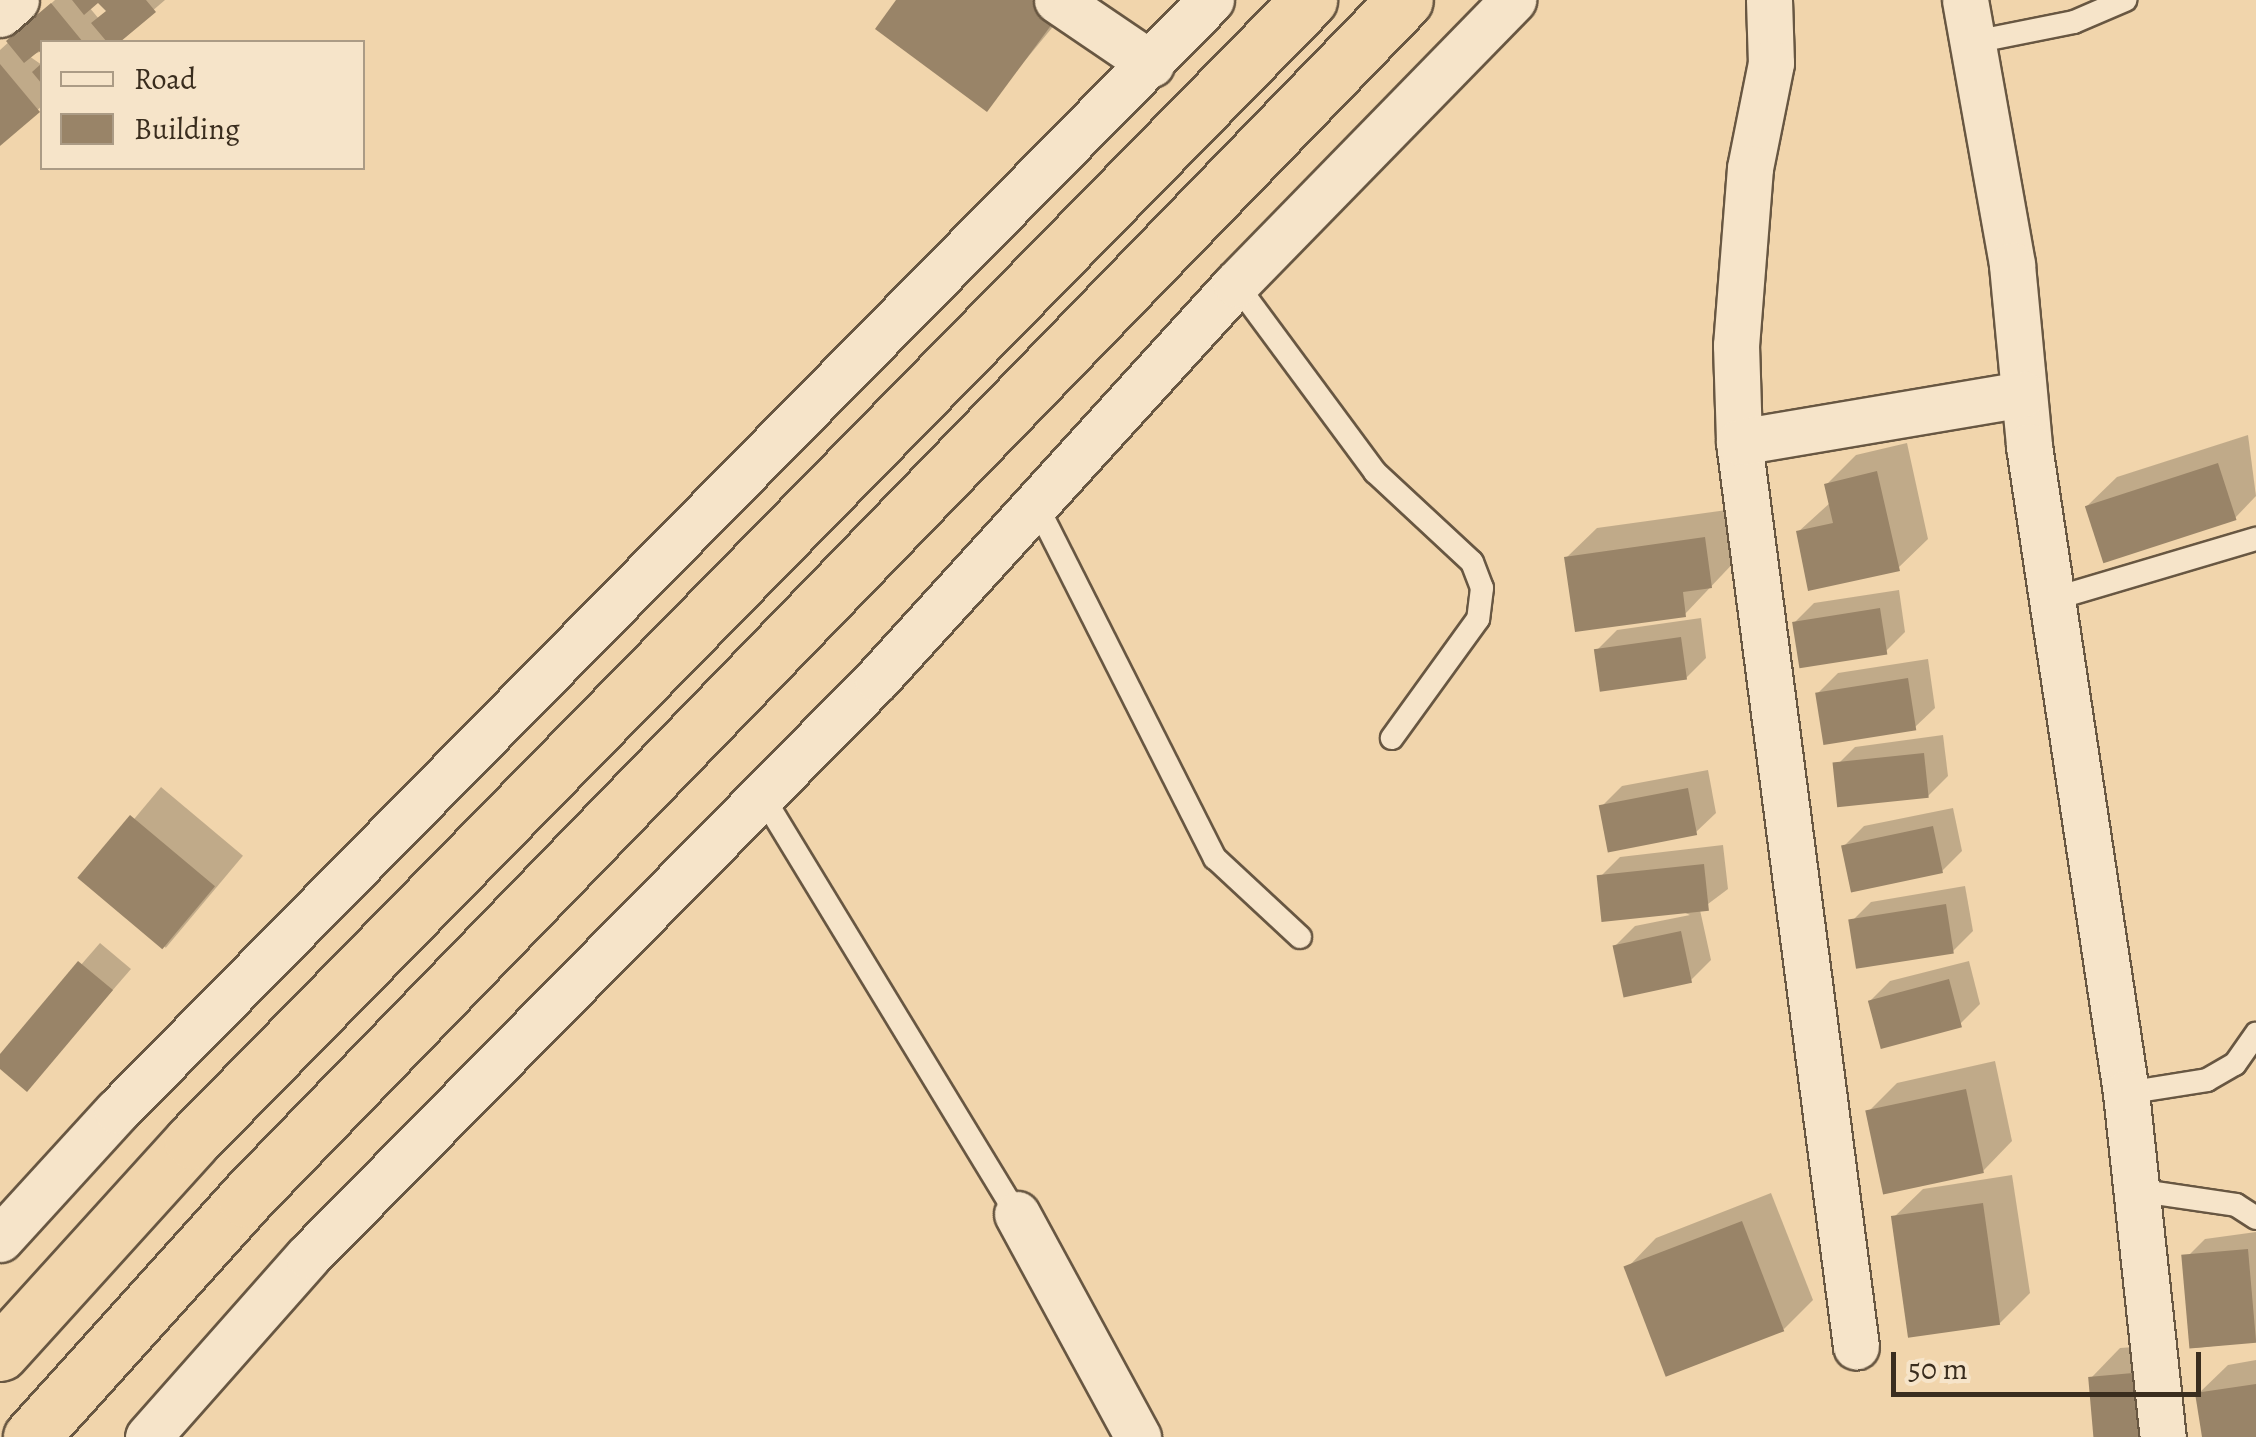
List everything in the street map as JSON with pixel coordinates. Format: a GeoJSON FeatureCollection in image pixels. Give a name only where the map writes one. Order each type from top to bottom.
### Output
{"type":"FeatureCollection","features":[{"type":"Feature","properties":{"kind":"highway"},"geometry":{"type":"LineString","coordinates":[[0,1353],[192,1141],[1308,0]]}},
{"type":"Feature","properties":{"kind":"highway"},"geometry":{"type":"LineString","coordinates":[[31,1437],[245,1199],[1406,0]]}},
{"type":"Feature","properties":{"kind":"street"},"geometry":{"type":"LineString","coordinates":[[0,14],[16,0]]}},
{"type":"Feature","properties":{"kind":"street"},"geometry":{"type":"LineString","coordinates":[[1057,0],[1150,64]]}},
{"type":"Feature","properties":{"kind":"street"},"geometry":{"type":"LineString","coordinates":[[0,1239],[118,1111],[1211,0]]}},
{"type":"Feature","properties":{"kind":"street"},"geometry":{"type":"LineString","coordinates":[[148,1437],[308,1256],[763,796],[1236,284],[1513,0]]}},
{"type":"Feature","properties":{"kind":"street"},"geometry":{"type":"LineString","coordinates":[[1769,0],[1772,63],[1750,168],[1736,345],[1738,442],[1856,1346]]}},
{"type":"Feature","properties":{"kind":"street"},"geometry":{"type":"LineString","coordinates":[[1969,21],[2012,265],[2023,394],[2126,1093],[2163,1437]]}},
{"type":"Feature","properties":{"kind":"street"},"geometry":{"type":"LineString","coordinates":[[1738,442],[2023,394]]}},
{"type":"Feature","properties":{"kind":"street"},"geometry":{"type":"LineString","coordinates":[[1017,1214],[1138,1437]]}},
{"type":"Feature","properties":{"kind":"lane"},"geometry":{"type":"LineString","coordinates":[[1969,21],[2074,22],[2125,0]]}},
{"type":"Feature","properties":{"kind":"lane"},"geometry":{"type":"LineString","coordinates":[[1236,284],[1375,472],[1472,562],[1482,588],[1478,619],[1392,738]]}},
{"type":"Feature","properties":{"kind":"lane"},"geometry":{"type":"LineString","coordinates":[[1036,504],[1215,858],[1300,937]]}},
{"type":"Feature","properties":{"kind":"lane"},"geometry":{"type":"LineString","coordinates":[[2053,599],[2256,539]]}},
{"type":"Feature","properties":{"kind":"lane"},"geometry":{"type":"LineString","coordinates":[[763,796],[1017,1214]]}},
{"type":"Feature","properties":{"kind":"lane"},"geometry":{"type":"LineString","coordinates":[[2126,1093],[2207,1080],[2236,1064],[2256,1034]]}},
{"type":"Feature","properties":{"kind":"lane"},"geometry":{"type":"LineString","coordinates":[[2135,1190],[2236,1205],[2256,1218]]}},
{"type":"Feature","properties":{"kind":"building"},"geometry":{"type":"Polygon","coordinates":[[[72,0],[146,0],[156,12],[122,40],[105,40],[91,23],[106,11],[98,3],[84,15],[72,0]]]}},
{"type":"Feature","properties":{"kind":"building"},"geometry":{"type":"Polygon","coordinates":[[[896,0],[1035,0],[1058,16],[987,112],[875,29],[896,0]]]}},
{"type":"Feature","properties":{"kind":"building"},"geometry":{"type":"Polygon","coordinates":[[[51,3],[81,40],[40,40],[40,52],[24,63],[6,41],[51,3]]]}},
{"type":"Feature","properties":{"kind":"building"},"geometry":{"type":"Polygon","coordinates":[[[0,64],[40,112],[0,146],[0,64]]]}},
{"type":"Feature","properties":{"kind":"building"},"geometry":{"type":"Polygon","coordinates":[[[40,65],[40,82],[32,72],[40,65]]]}},
{"type":"Feature","properties":{"kind":"building"},"geometry":{"type":"Polygon","coordinates":[[[2218,463],[2237,520],[2103,563],[2085,506],[2218,463]]]}},
{"type":"Feature","properties":{"kind":"building"},"geometry":{"type":"Polygon","coordinates":[[[1877,471],[1900,571],[1808,591],[1796,531],[1833,523],[1824,484],[1877,471]]]}},
{"type":"Feature","properties":{"kind":"building"},"geometry":{"type":"Polygon","coordinates":[[[1705,537],[1712,588],[1683,592],[1686,617],[1575,632],[1564,557],[1705,537]]]}},
{"type":"Feature","properties":{"kind":"building"},"geometry":{"type":"Polygon","coordinates":[[[1880,608],[1887,654],[1799,668],[1792,622],[1880,608]]]}},
{"type":"Feature","properties":{"kind":"building"},"geometry":{"type":"Polygon","coordinates":[[[1681,637],[1687,680],[1600,692],[1594,649],[1681,637]]]}},
{"type":"Feature","properties":{"kind":"building"},"geometry":{"type":"Polygon","coordinates":[[[1908,678],[1916,730],[1823,745],[1815,693],[1908,678]]]}},
{"type":"Feature","properties":{"kind":"building"},"geometry":{"type":"Polygon","coordinates":[[[1924,753],[1929,798],[1837,807],[1833,763],[1924,753]]]}},
{"type":"Feature","properties":{"kind":"building"},"geometry":{"type":"Polygon","coordinates":[[[1688,788],[1697,835],[1608,852],[1599,805],[1688,788]]]}},
{"type":"Feature","properties":{"kind":"building"},"geometry":{"type":"Polygon","coordinates":[[[130,815],[215,886],[162,949],[77,878],[130,815]]]}},
{"type":"Feature","properties":{"kind":"building"},"geometry":{"type":"Polygon","coordinates":[[[1933,826],[1943,873],[1851,892],[1841,846],[1933,826]]]}},
{"type":"Feature","properties":{"kind":"building"},"geometry":{"type":"Polygon","coordinates":[[[1704,864],[1709,911],[1602,922],[1597,875],[1704,864]]]}},
{"type":"Feature","properties":{"kind":"building"},"geometry":{"type":"Polygon","coordinates":[[[1946,904],[1954,953],[1856,969],[1848,919],[1946,904]]]}},
{"type":"Feature","properties":{"kind":"building"},"geometry":{"type":"Polygon","coordinates":[[[1681,931],[1692,983],[1624,997],[1613,946],[1681,931]]]}},
{"type":"Feature","properties":{"kind":"building"},"geometry":{"type":"Polygon","coordinates":[[[78,961],[113,990],[27,1092],[0,1069],[0,1054],[78,961]]]}},
{"type":"Feature","properties":{"kind":"building"},"geometry":{"type":"Polygon","coordinates":[[[1949,979],[1962,1027],[1881,1049],[1868,1001],[1949,979]]]}},
{"type":"Feature","properties":{"kind":"building"},"geometry":{"type":"Polygon","coordinates":[[[1966,1089],[1984,1173],[1883,1195],[1865,1110],[1966,1089]]]}},
{"type":"Feature","properties":{"kind":"building"},"geometry":{"type":"Polygon","coordinates":[[[1983,1203],[2000,1325],[1908,1338],[1891,1216],[1983,1203]]]}},
{"type":"Feature","properties":{"kind":"building"},"geometry":{"type":"Polygon","coordinates":[[[1742,1221],[1784,1331],[1666,1377],[1623,1267],[1742,1221]]]}},
{"type":"Feature","properties":{"kind":"building"},"geometry":{"type":"Polygon","coordinates":[[[2248,1249],[2256,1343],[2189,1348],[2181,1255],[2248,1249]]]}},
{"type":"Feature","properties":{"kind":"building"},"geometry":{"type":"Polygon","coordinates":[[[2133,1373],[2139,1437],[2093,1437],[2088,1377],[2133,1373]]]}},
{"type":"Feature","properties":{"kind":"building"},"geometry":{"type":"Polygon","coordinates":[[[2256,1384],[2256,1437],[2202,1437],[2195,1393],[2256,1384]]]}}]}
